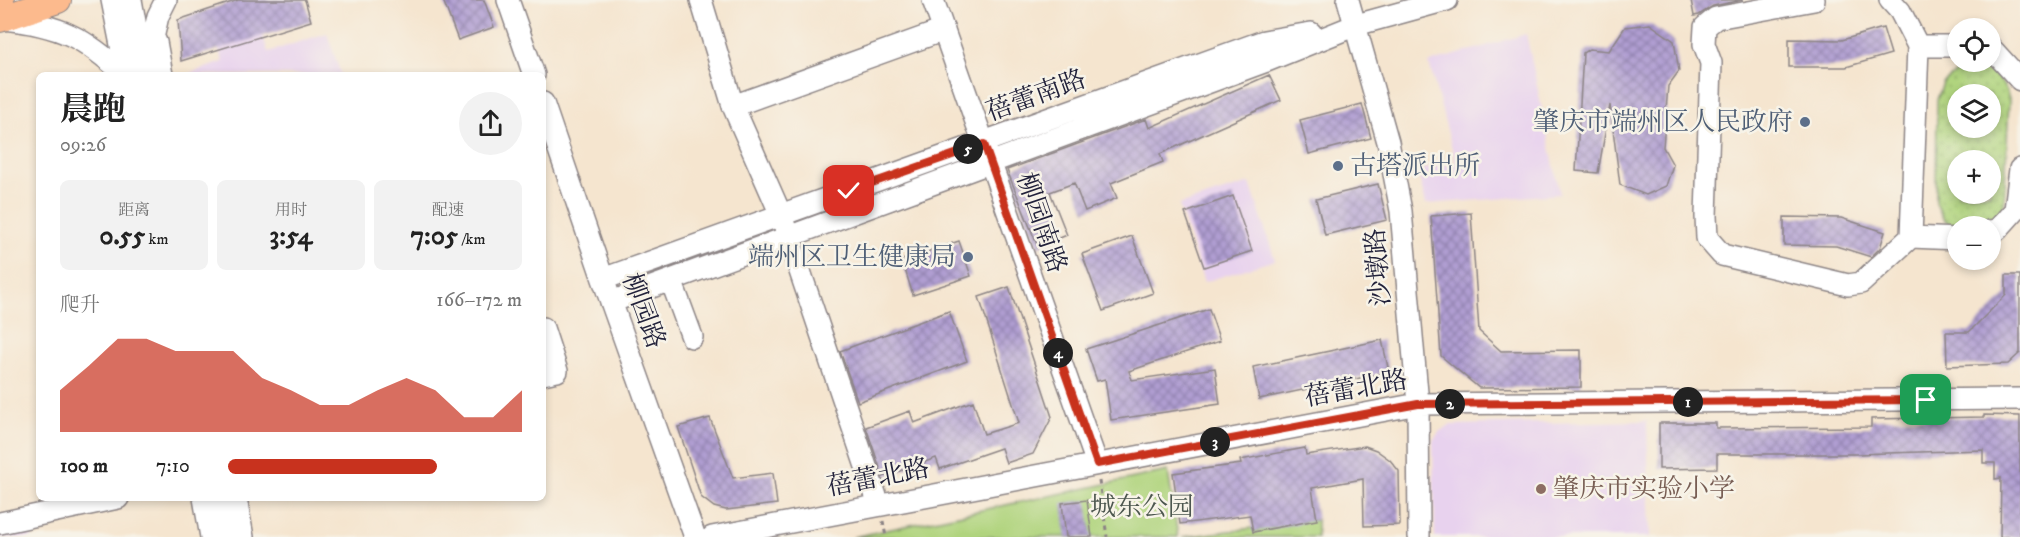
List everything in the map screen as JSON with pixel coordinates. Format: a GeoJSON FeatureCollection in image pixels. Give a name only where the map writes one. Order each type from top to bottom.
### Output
{"type":"FeatureCollection","features":[{"type":"Feature","properties":{"kind":"main road"},"geometry":{"type":"LineString","coordinates":[[0,19],[58,0]]}},
{"type":"Feature","properties":{"kind":"street"},"geometry":{"type":"LineString","coordinates":[[112,0],[135,72]]}},
{"type":"Feature","properties":{"kind":"street"},"geometry":{"type":"LineString","coordinates":[[131,0],[135,72]]}},
{"type":"Feature","properties":{"kind":"street"},"geometry":{"type":"LineString","coordinates":[[135,72],[166,0]]}},
{"type":"Feature","properties":{"kind":"street"},"geometry":{"type":"LineString","coordinates":[[508,0],[533,72]]}},
{"type":"Feature","properties":{"kind":"street"},"geometry":{"type":"LineString","coordinates":[[701,0],[734,106],[781,215],[879,505]]}},
{"type":"Feature","properties":{"kind":"street","name":"柳园南路"},"geometry":{"type":"LineString","coordinates":[[933,0],[1097,464]]}},
{"type":"Feature","properties":{"kind":"street","name":"沙墩路"},"geometry":{"type":"LineString","coordinates":[[1348,0],[1388,142],[1401,211],[1418,404],[1419,537]]}},
{"type":"Feature","properties":{"kind":"street","name":"蓓蕾南路"},"geometry":{"type":"LineString","coordinates":[[611,302],[788,237],[987,153],[1264,41],[1356,26],[1447,0]]}},
{"type":"Feature","properties":{"kind":"street"},"geometry":{"type":"LineString","coordinates":[[1814,0],[1716,18],[1705,27],[1704,44],[1711,63],[1707,238],[1722,255],[1848,285],[1861,283],[1911,237],[1947,238]]}},
{"type":"Feature","properties":{"kind":"street"},"geometry":{"type":"LineString","coordinates":[[1890,0],[1900,11],[1918,46],[1911,237]]}},
{"type":"Feature","properties":{"kind":"street"},"geometry":{"type":"LineString","coordinates":[[0,19],[34,22],[57,29],[93,47],[133,72]]}},
{"type":"Feature","properties":{"kind":"street"},"geometry":{"type":"LineString","coordinates":[[734,106],[944,30]]}},
{"type":"Feature","properties":{"kind":"street"},"geometry":{"type":"LineString","coordinates":[[1918,46],[1947,46]]}},
{"type":"Feature","properties":{"kind":"street"},"geometry":{"type":"LineString","coordinates":[[2001,59],[2020,80]]}},
{"type":"Feature","properties":{"kind":"street","name":"柳园路"},"geometry":{"type":"LineString","coordinates":[[546,112],[695,537]]}},
{"type":"Feature","properties":{"kind":"street","name":"蓓蕾南路"},"geometry":{"type":"LineString","coordinates":[[603,279],[781,215],[987,153]]}},
{"type":"Feature","properties":{"kind":"street"},"geometry":{"type":"LineString","coordinates":[[2001,226],[2015,210],[2020,169]]}},
{"type":"Feature","properties":{"kind":"street"},"geometry":{"type":"LineString","coordinates":[[671,280],[692,337]]}},
{"type":"Feature","properties":{"kind":"street"},"geometry":{"type":"LineString","coordinates":[[546,337],[557,371],[546,374]]}},
{"type":"Feature","properties":{"kind":"street","name":"蓓蕾北路"},"geometry":{"type":"LineString","coordinates":[[712,537],[785,530],[879,505],[1418,404],[2020,399]]}},
{"type":"Feature","properties":{"kind":"street"},"geometry":{"type":"LineString","coordinates":[[0,523],[104,501]]}},
{"type":"Feature","properties":{"kind":"street"},"geometry":{"type":"LineString","coordinates":[[192,501],[198,537]]}},
{"type":"Feature","properties":{"kind":"street"},"geometry":{"type":"LineString","coordinates":[[205,501],[211,537]]}},
{"type":"Feature","properties":{"kind":"street"},"geometry":{"type":"LineString","coordinates":[[222,501],[228,537]]}},
{"type":"Feature","properties":{"kind":"street"},"geometry":{"type":"LineString","coordinates":[[237,501],[243,537]]}},
{"type":"Feature","properties":{"kind":"path"},"geometry":{"type":"LineString","coordinates":[[1097,464],[1107,537]]}},
{"type":"Feature","properties":{"kind":"shaded area"},"geometry":{"type":"Polygon","coordinates":[[[252,2],[268,52],[327,33],[340,72],[193,72],[223,62],[208,16],[252,2]]]}},
{"type":"Feature","properties":{"kind":"shaded area"},"geometry":{"type":"Polygon","coordinates":[[[1526,34],[1560,194],[1426,204],[1417,170],[1456,163],[1429,63],[1526,34]]]}},
{"type":"Feature","properties":{"kind":"shaded area"},"geometry":{"type":"Polygon","coordinates":[[[1250,183],[1275,260],[1204,282],[1179,205],[1250,183]]]}},
{"type":"Feature","properties":{"kind":"shaded area","name":"肇庆市实验小学"},"geometry":{"type":"Polygon","coordinates":[[[1647,421],[1650,537],[1435,537],[1433,440],[1440,431],[1450,425],[1647,421]]]}},
{"type":"Feature","properties":{"kind":"shaded area"},"geometry":{"type":"Polygon","coordinates":[[[29,524],[32,537],[0,537],[0,530],[29,524]]]}},
{"type":"Feature","properties":{"kind":"green space"},"geometry":{"type":"Polygon","coordinates":[[[1957,72],[1989,72],[1997,77],[2004,86],[2009,99],[2004,205],[1997,216],[1947,216],[1947,222],[1936,203],[1937,100],[1943,83],[1957,72]]]}},
{"type":"Feature","properties":{"kind":"green space","name":"城东公园"},"geometry":{"type":"Polygon","coordinates":[[[1168,471],[1178,537],[853,537],[1168,471]]]}},
{"type":"Feature","properties":{"kind":"green space","name":"城东公园"},"geometry":{"type":"Polygon","coordinates":[[[1317,520],[1317,537],[1182,537],[1317,520]]]}},
{"type":"Feature","properties":{"kind":"building"},"geometry":{"type":"Polygon","coordinates":[[[238,0],[305,0],[311,21],[181,61],[178,20],[238,0]]]}},
{"type":"Feature","properties":{"kind":"building"},"geometry":{"type":"Polygon","coordinates":[[[443,0],[484,0],[494,27],[458,40],[443,0]]]}},
{"type":"Feature","properties":{"kind":"building"},"geometry":{"type":"Polygon","coordinates":[[[1691,0],[1743,0],[1713,6],[1694,16],[1691,0]]]}},
{"type":"Feature","properties":{"kind":"building"},"geometry":{"type":"Polygon","coordinates":[[[1650,24],[1674,41],[1679,71],[1668,86],[1663,147],[1673,165],[1666,186],[1646,195],[1620,185],[1610,105],[1598,173],[1576,171],[1583,53],[1589,49],[1609,51],[1625,27],[1650,24]]]}},
{"type":"Feature","properties":{"kind":"building"},"geometry":{"type":"Polygon","coordinates":[[[1883,28],[1891,54],[1846,67],[1789,67],[1789,39],[1842,40],[1883,28]]]}},
{"type":"Feature","properties":{"kind":"building"},"geometry":{"type":"Polygon","coordinates":[[[1269,75],[1281,100],[1160,154],[1163,162],[1111,183],[1117,198],[1085,211],[1074,183],[1050,192],[1067,235],[1038,247],[1007,170],[1146,119],[1149,128],[1269,75]]]}},
{"type":"Feature","properties":{"kind":"building"},"geometry":{"type":"Polygon","coordinates":[[[1362,104],[1371,138],[1309,154],[1300,120],[1362,104]]]}},
{"type":"Feature","properties":{"kind":"building"},"geometry":{"type":"Polygon","coordinates":[[[1378,184],[1387,220],[1325,235],[1316,199],[1378,184]]]}},
{"type":"Feature","properties":{"kind":"building"},"geometry":{"type":"Polygon","coordinates":[[[1233,196],[1252,251],[1204,267],[1185,213],[1233,196]]]}},
{"type":"Feature","properties":{"kind":"building"},"geometry":{"type":"Polygon","coordinates":[[[1471,213],[1479,331],[1501,351],[1581,350],[1581,387],[1479,388],[1441,356],[1431,216],[1471,213]]]}},
{"type":"Feature","properties":{"kind":"building"},"geometry":{"type":"Polygon","coordinates":[[[1784,217],[1841,218],[1885,232],[1880,248],[1871,257],[1836,246],[1784,245],[1784,217]]]}},
{"type":"Feature","properties":{"kind":"building"},"geometry":{"type":"Polygon","coordinates":[[[1132,236],[1153,293],[1103,311],[1082,254],[1132,236]]]}},
{"type":"Feature","properties":{"kind":"building"},"geometry":{"type":"Polygon","coordinates":[[[959,241],[971,276],[913,295],[902,260],[959,241]]]}},
{"type":"Feature","properties":{"kind":"building"},"geometry":{"type":"Polygon","coordinates":[[[2006,275],[2020,275],[2020,353],[2008,364],[1947,366],[1946,332],[1969,332],[2006,295],[2006,275]]]}},
{"type":"Feature","properties":{"kind":"building"},"geometry":{"type":"Polygon","coordinates":[[[1009,287],[1052,417],[1033,454],[1006,463],[1001,448],[940,469],[936,458],[883,477],[866,427],[910,411],[914,423],[973,401],[984,434],[1019,423],[979,297],[1009,287]]]}},
{"type":"Feature","properties":{"kind":"building"},"geometry":{"type":"Polygon","coordinates":[[[1209,309],[1220,341],[1129,371],[1132,380],[1215,368],[1220,404],[1111,420],[1105,379],[1097,381],[1086,349],[1209,309]]]}},
{"type":"Feature","properties":{"kind":"building"},"geometry":{"type":"Polygon","coordinates":[[[949,311],[967,361],[858,402],[840,351],[949,311]]]}},
{"type":"Feature","properties":{"kind":"building"},"geometry":{"type":"Polygon","coordinates":[[[1382,340],[1389,372],[1259,399],[1253,367],[1382,340]]]}},
{"type":"Feature","properties":{"kind":"building"},"geometry":{"type":"Polygon","coordinates":[[[1984,415],[2020,416],[2020,537],[2000,537],[2001,478],[1995,479],[1995,463],[1983,463],[1983,450],[1856,454],[1717,454],[1717,468],[1659,469],[1659,423],[1716,423],[1716,428],[1871,427],[1871,419],[1984,417],[1984,415]]]}},
{"type":"Feature","properties":{"kind":"building"},"geometry":{"type":"Polygon","coordinates":[[[710,418],[733,478],[773,473],[777,504],[726,510],[714,507],[701,497],[678,427],[710,418]]]}},
{"type":"Feature","properties":{"kind":"building"},"geometry":{"type":"Polygon","coordinates":[[[1365,446],[1376,450],[1390,460],[1399,471],[1400,525],[1364,526],[1363,479],[1312,488],[1317,520],[1253,532],[1250,515],[1180,524],[1173,473],[1241,464],[1240,460],[1305,448],[1306,455],[1365,446]]]}},
{"type":"Feature","properties":{"kind":"building"},"geometry":{"type":"Polygon","coordinates":[[[1087,500],[1092,537],[1066,537],[1062,503],[1087,500]]]}},
{"type":"Feature","properties":{"kind":"place","name":"肇庆市端州区人民政府"},"geometry":{"type":"Point","coordinates":[1805,122]}},
{"type":"Feature","properties":{"kind":"place","name":"古塔派出所"},"geometry":{"type":"Point","coordinates":[1338,166]}},
{"type":"Feature","properties":{"kind":"place","name":"端州区卫生健康局"},"geometry":{"type":"Point","coordinates":[968,257]}},
{"type":"Feature","properties":{"kind":"place","name":"肇庆市实验小学"},"geometry":{"type":"Point","coordinates":[1541,489]}},
{"type":"Feature","properties":{"kind":"route"},"geometry":{"type":"LineString","coordinates":[[849,191],[984,144],[1097,464],[1418,404],[1926,400]]}}]}
